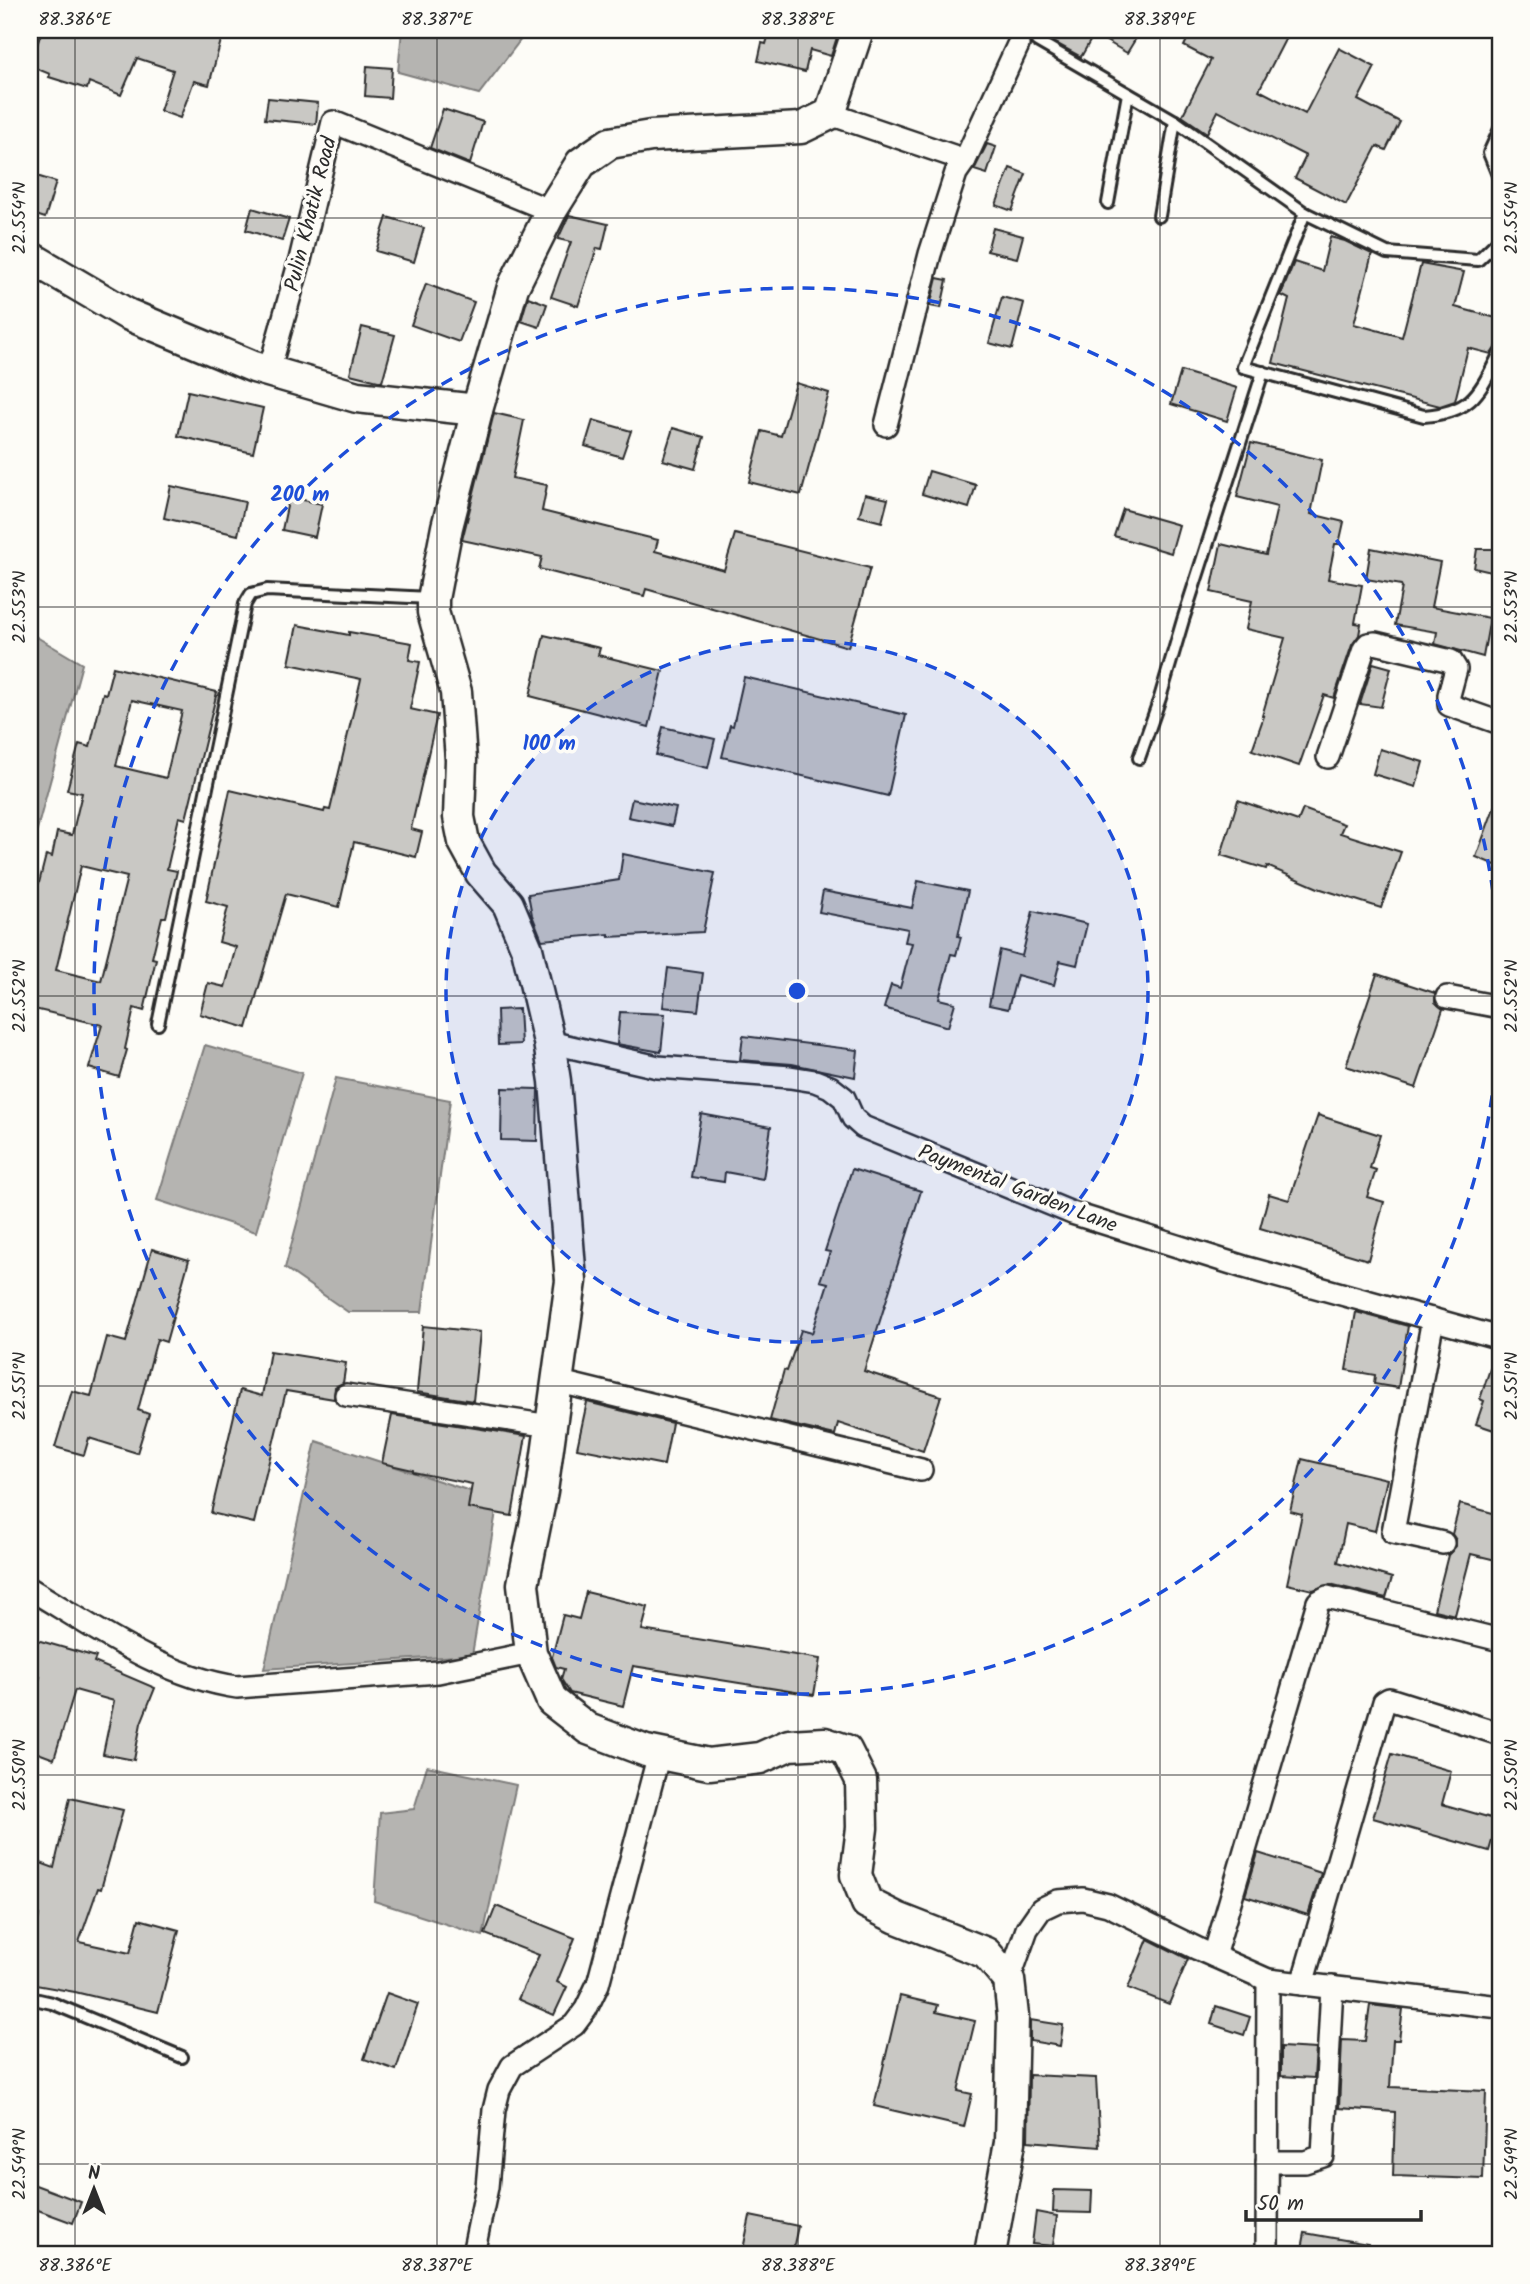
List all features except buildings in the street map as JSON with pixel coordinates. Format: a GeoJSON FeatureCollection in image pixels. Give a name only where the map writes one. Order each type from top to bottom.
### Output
{"type":"FeatureCollection","features":[{"type":"Feature","properties":{"kind":"street"},"geometry":{"type":"LineString","coordinates":[[830,114],[858,30]]}},
{"type":"Feature","properties":{"kind":"street"},"geometry":{"type":"LineString","coordinates":[[886,425],[930,254],[956,173],[965,160],[1018,46]]}},
{"type":"Feature","properties":{"kind":"street"},"geometry":{"type":"LineString","coordinates":[[965,160],[830,114],[801,128],[651,136],[610,143],[582,163],[551,211],[513,287],[477,410],[432,599],[438,636],[456,692],[461,760],[458,817],[464,842],[481,873],[508,904],[527,949],[549,1042],[555,1081],[571,1280],[542,1491],[523,1584],[531,1653],[552,1701],[588,1729],[646,1751],[709,1764],[760,1758],[789,1745],[825,1743],[846,1750],[861,1780],[862,1828],[856,1875],[867,1903],[897,1918],[986,1953],[1009,1980]]}},
{"type":"Feature","properties":{"kind":"street","name":"Pulin Khatik Road"},"geometry":{"type":"LineString","coordinates":[[269,371],[300,260],[333,122],[551,211]]}},
{"type":"Feature","properties":{"kind":"street"},"geometry":{"type":"LineString","coordinates":[[30,257],[127,314],[269,371],[357,397],[477,410]]}},
{"type":"Feature","properties":{"kind":"street"},"geometry":{"type":"LineString","coordinates":[[1328,757],[1364,649],[1368,644],[1375,643],[1451,661],[1456,669],[1449,705],[1500,723]]}},
{"type":"Feature","properties":{"kind":"street"},"geometry":{"type":"LineString","coordinates":[[1447,997],[1500,1007]]}},
{"type":"Feature","properties":{"kind":"street","name":"Paymental Garden Lane"},"geometry":{"type":"LineString","coordinates":[[549,1042],[659,1067],[815,1081],[830,1087],[844,1098],[853,1118],[863,1127],[1072,1213],[1244,1267],[1500,1338]]}},
{"type":"Feature","properties":{"kind":"street"},"geometry":{"type":"LineString","coordinates":[[1433,1319],[1393,1532],[1443,1543]]}},
{"type":"Feature","properties":{"kind":"street"},"geometry":{"type":"LineString","coordinates":[[556,1381],[920,1470]]}},
{"type":"Feature","properties":{"kind":"street"},"geometry":{"type":"LineString","coordinates":[[346,1395],[550,1426]]}},
{"type":"Feature","properties":{"kind":"street"},"geometry":{"type":"LineString","coordinates":[[30,1589],[132,1650],[208,1683],[237,1687],[438,1672],[531,1653]]}},
{"type":"Feature","properties":{"kind":"street"},"geometry":{"type":"LineString","coordinates":[[1214,1956],[1318,1602],[1327,1597],[1500,1640]]}},
{"type":"Feature","properties":{"kind":"street"},"geometry":{"type":"LineString","coordinates":[[1302,1984],[1384,1702],[1389,1699],[1500,1734]]}},
{"type":"Feature","properties":{"kind":"street"},"geometry":{"type":"LineString","coordinates":[[473,2254],[487,2188],[494,2110],[499,2090],[512,2066],[574,2025],[586,2009],[598,1983],[659,1754]]}},
{"type":"Feature","properties":{"kind":"street"},"geometry":{"type":"LineString","coordinates":[[990,2254],[1010,2142],[1013,2016],[1009,1980],[1027,1929],[1041,1909],[1058,1901],[1083,1899],[1108,1905],[1268,1980],[1500,2007]]}},
{"type":"Feature","properties":{"kind":"street"},"geometry":{"type":"LineString","coordinates":[[1267,2254],[1268,1980]]}},
{"type":"Feature","properties":{"kind":"street"},"geometry":{"type":"LineString","coordinates":[[1267,2162],[1305,2162],[1323,2156],[1332,1987]]}},
{"type":"Feature","properties":{"kind":"lane"},"geometry":{"type":"LineString","coordinates":[[1035,30],[1037,41],[1175,121],[1305,213],[1387,253],[1478,260],[1500,239]]}},
{"type":"Feature","properties":{"kind":"lane"},"geometry":{"type":"LineString","coordinates":[[1108,203],[1128,94]]}},
{"type":"Feature","properties":{"kind":"lane"},"geometry":{"type":"LineString","coordinates":[[1159,216],[1175,121]]}},
{"type":"Feature","properties":{"kind":"lane"},"geometry":{"type":"LineString","coordinates":[[1500,129],[1489,153],[1500,180]]}},
{"type":"Feature","properties":{"kind":"lane"},"geometry":{"type":"LineString","coordinates":[[1305,213],[1243,367],[1424,416],[1464,407],[1484,383],[1500,353]]}},
{"type":"Feature","properties":{"kind":"lane"},"geometry":{"type":"LineString","coordinates":[[1139,758],[1263,372]]}},
{"type":"Feature","properties":{"kind":"lane"},"geometry":{"type":"LineString","coordinates":[[158,1024],[245,604],[251,594],[267,590],[432,599]]}},
{"type":"Feature","properties":{"kind":"lane"},"geometry":{"type":"LineString","coordinates":[[30,1998],[52,2003],[182,2057]]}},
{"type":"Feature","properties":{"kind":"shaded area"},"geometry":{"type":"Polygon","coordinates":[[[402,30],[528,30],[479,94],[398,72],[402,30]]]}},
{"type":"Feature","properties":{"kind":"shaded area"},"geometry":{"type":"Polygon","coordinates":[[[30,633],[82,664],[32,848],[30,848],[30,633]]]}},
{"type":"Feature","properties":{"kind":"shaded area"},"geometry":{"type":"Polygon","coordinates":[[[205,1045],[302,1073],[256,1232],[157,1200],[205,1045]]]}},
{"type":"Feature","properties":{"kind":"shaded area"},"geometry":{"type":"Polygon","coordinates":[[[336,1078],[450,1100],[422,1312],[348,1312],[285,1268],[336,1078]]]}},
{"type":"Feature","properties":{"kind":"shaded area"},"geometry":{"type":"Polygon","coordinates":[[[316,1441],[498,1500],[472,1655],[264,1669],[316,1441]]]}},
{"type":"Feature","properties":{"kind":"shaded area"},"geometry":{"type":"Polygon","coordinates":[[[427,1766],[516,1785],[483,1936],[374,1901],[380,1813],[414,1809],[427,1766]]]}}]}
